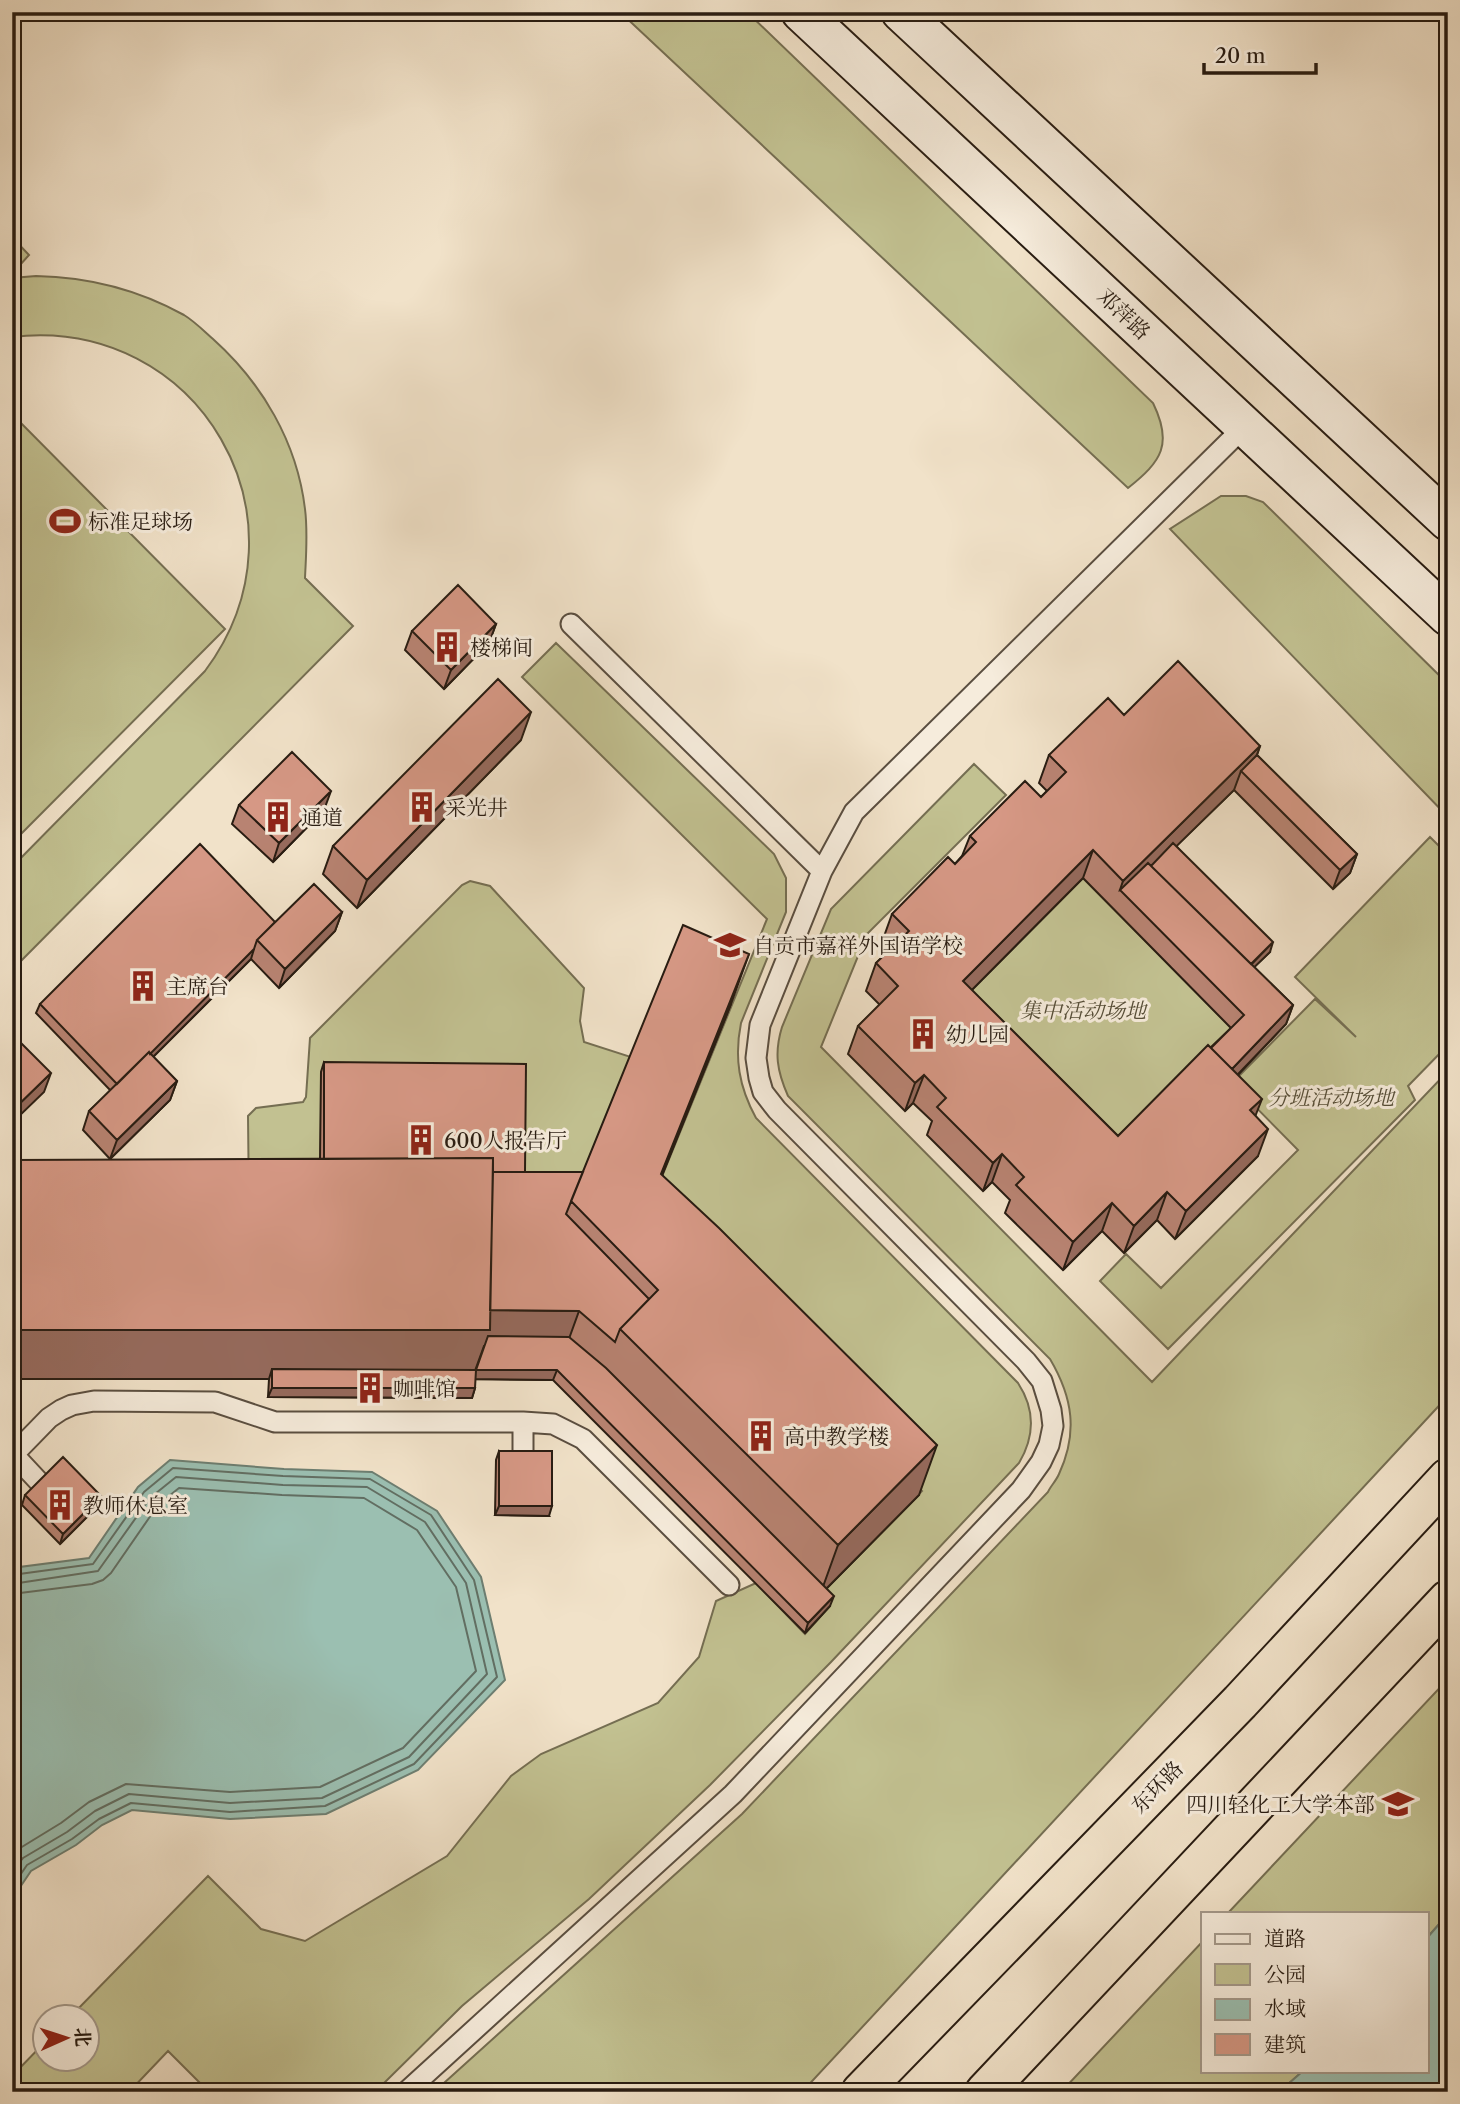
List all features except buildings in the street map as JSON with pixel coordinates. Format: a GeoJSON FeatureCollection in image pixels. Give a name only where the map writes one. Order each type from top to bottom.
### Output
{"type":"FeatureCollection","features":[{"type":"Feature","properties":{"kind":"highway","name":"东环路"},"geometry":{"type":"LineString","coordinates":[[861,2092],[1240,1702],[1448,1478]]}},
{"type":"Feature","properties":{"kind":"highway"},"geometry":{"type":"LineString","coordinates":[[985,2092],[1448,1600]]}},
{"type":"Feature","properties":{"kind":"main road","name":"邓萍路"},"geometry":{"type":"LineString","coordinates":[[801,12],[1448,616]]}},
{"type":"Feature","properties":{"kind":"main road"},"geometry":{"type":"LineString","coordinates":[[901,12],[1448,521]]}},
{"type":"Feature","properties":{"kind":"lane"},"geometry":{"type":"LineString","coordinates":[[406,2092],[733,1794],[1021,1490],[1041,1462],[1049,1445],[1053,1426],[1042,1381],[777,1110],[763,1092],[756,1058],[760,1025],[822,871],[854,812],[1245,426]]}},
{"type":"Feature","properties":{"kind":"lane"},"geometry":{"type":"LineString","coordinates":[[571,624],[822,871]]}},
{"type":"Feature","properties":{"kind":"lane"},"geometry":{"type":"LineString","coordinates":[[42,1485],[13,1455],[49,1418],[61,1410],[94,1401],[215,1402],[275,1422],[553,1424],[583,1439],[729,1586]]}},
{"type":"Feature","properties":{"kind":"lane"},"geometry":{"type":"LineString","coordinates":[[523,1422],[523,1460]]}},
{"type":"Feature","properties":{"kind":"green space"},"geometry":{"type":"Polygon","coordinates":[[[620,12],[747,12],[1153,403],[1159,417],[1163,441],[1161,451],[1149,469],[1128,488],[620,12]]]}},
{"type":"Feature","properties":{"kind":"green space"},"geometry":{"type":"Polygon","coordinates":[[[12,237],[29,255],[12,274],[12,237]]]}},
{"type":"Feature","properties":{"kind":"green space"},"geometry":{"type":"Polygon","coordinates":[[[36,276],[94,282],[148,298],[188,317],[231,356],[262,394],[294,460],[306,518],[305,578],[353,626],[12,970],[12,867],[205,671],[237,612],[249,552],[243,493],[221,439],[185,393],[137,359],[79,339],[12,337],[12,278],[36,276]]]}},
{"type":"Feature","properties":{"kind":"green space","name":"标准足球场"},"geometry":{"type":"Polygon","coordinates":[[[12,414],[225,629],[12,843],[12,414]]]}},
{"type":"Feature","properties":{"kind":"green space"},"geometry":{"type":"Polygon","coordinates":[[[1221,496],[1246,496],[1263,502],[1448,684],[1448,817],[1170,529],[1221,496]]]}},
{"type":"Feature","properties":{"kind":"green space"},"geometry":{"type":"Polygon","coordinates":[[[556,643],[774,854],[786,878],[786,912],[741,1023],[739,1036],[738,1060],[742,1084],[750,1106],[756,1118],[1018,1383],[1030,1413],[1028,1443],[1019,1463],[831,1662],[710,1785],[589,1899],[462,2006],[375,2092],[209,2092],[168,2051],[129,2092],[12,2092],[12,2076],[32,2055],[32,2072],[102,2072],[102,2002],[85,2002],[208,1876],[261,1929],[305,1941],[447,1856],[511,1776],[541,1754],[658,1703],[699,1657],[716,1601],[756,1583],[805,1634],[830,1606],[820,1595],[922,1491],[643,1223],[767,919],[522,677],[556,643]]]}},
{"type":"Feature","properties":{"kind":"green space"},"geometry":{"type":"Polygon","coordinates":[[[974,764],[1006,795],[867,934],[821,1047],[1152,1382],[1448,1071],[1448,1396],[802,2092],[434,2092],[742,1814],[1048,1492],[1059,1474],[1069,1444],[1070,1416],[1064,1388],[1050,1359],[788,1096],[778,1062],[782,1027],[831,909],[974,764]]]}},
{"type":"Feature","properties":{"kind":"green space","name":"分班活动场地"},"geometry":{"type":"Polygon","coordinates":[[[1430,837],[1448,855],[1448,1045],[1408,1086],[1415,1100],[1168,1349],[1100,1281],[1126,1254],[1161,1288],[1298,1150],[1232,1083],[1315,999],[1356,1037],[1295,977],[1430,837]]]}},
{"type":"Feature","properties":{"kind":"green space","name":"集中活动场地"},"geometry":{"type":"Polygon","coordinates":[[[1083,878],[1237,1034],[1108,1164],[953,1009],[1083,878]]]}},
{"type":"Feature","properties":{"kind":"green space"},"geometry":{"type":"Polygon","coordinates":[[[470,881],[490,886],[584,988],[580,1021],[584,1042],[631,1057],[570,1208],[249,1208],[248,1116],[256,1108],[303,1102],[306,1097],[310,1038],[462,885],[470,881]]]}},
{"type":"Feature","properties":{"kind":"green space"},"geometry":{"type":"Polygon","coordinates":[[[1448,1679],[1448,1914],[1428,1937],[1428,1912],[1229,1912],[1448,1679]]]}},
{"type":"Feature","properties":{"kind":"green space"},"geometry":{"type":"Polygon","coordinates":[[[1201,1943],[1201,2072],[1302,2072],[1279,2092],[1061,2092],[1201,1943]]]}},
{"type":"Feature","properties":{"kind":"water"},"geometry":{"type":"Polygon","coordinates":[[[170,1460],[284,1469],[372,1472],[437,1511],[481,1577],[505,1680],[418,1770],[326,1814],[230,1819],[132,1810],[102,1825],[76,1845],[31,1871],[12,1899],[12,1568],[89,1558],[138,1487],[170,1460]]]}},
{"type":"Feature","properties":{"kind":"water"},"geometry":{"type":"Polygon","coordinates":[[[1448,1914],[1448,2092],[1279,2092],[1302,2072],[1428,2072],[1428,1937],[1448,1914]]]}},
{"type":"Feature","properties":{"kind":"place","name":"标准足球场"},"geometry":{"type":"Point","coordinates":[65,521]}},
{"type":"Feature","properties":{"kind":"place","name":"楼梯间"},"geometry":{"type":"Point","coordinates":[447,647]}},
{"type":"Feature","properties":{"kind":"place","name":"采光井"},"geometry":{"type":"Point","coordinates":[422,807]}},
{"type":"Feature","properties":{"kind":"place","name":"通道"},"geometry":{"type":"Point","coordinates":[278,817]}},
{"type":"Feature","properties":{"kind":"place","name":"自贡市嘉祥外国语学校"},"geometry":{"type":"Point","coordinates":[730,945]}},
{"type":"Feature","properties":{"kind":"place","name":"主席台"},"geometry":{"type":"Point","coordinates":[143,986]}},
{"type":"Feature","properties":{"kind":"place","name":"幼儿园"},"geometry":{"type":"Point","coordinates":[923,1034]}},
{"type":"Feature","properties":{"kind":"place","name":"600人报告厅"},"geometry":{"type":"Point","coordinates":[421,1140]}},
{"type":"Feature","properties":{"kind":"place","name":"咖啡馆"},"geometry":{"type":"Point","coordinates":[370,1388]}},
{"type":"Feature","properties":{"kind":"place","name":"高中教学楼"},"geometry":{"type":"Point","coordinates":[761,1436]}},
{"type":"Feature","properties":{"kind":"place","name":"教师休息室"},"geometry":{"type":"Point","coordinates":[60,1505]}},
{"type":"Feature","properties":{"kind":"place","name":"四川轻化工大学本部"},"geometry":{"type":"Point","coordinates":[1398,1804]}}]}
